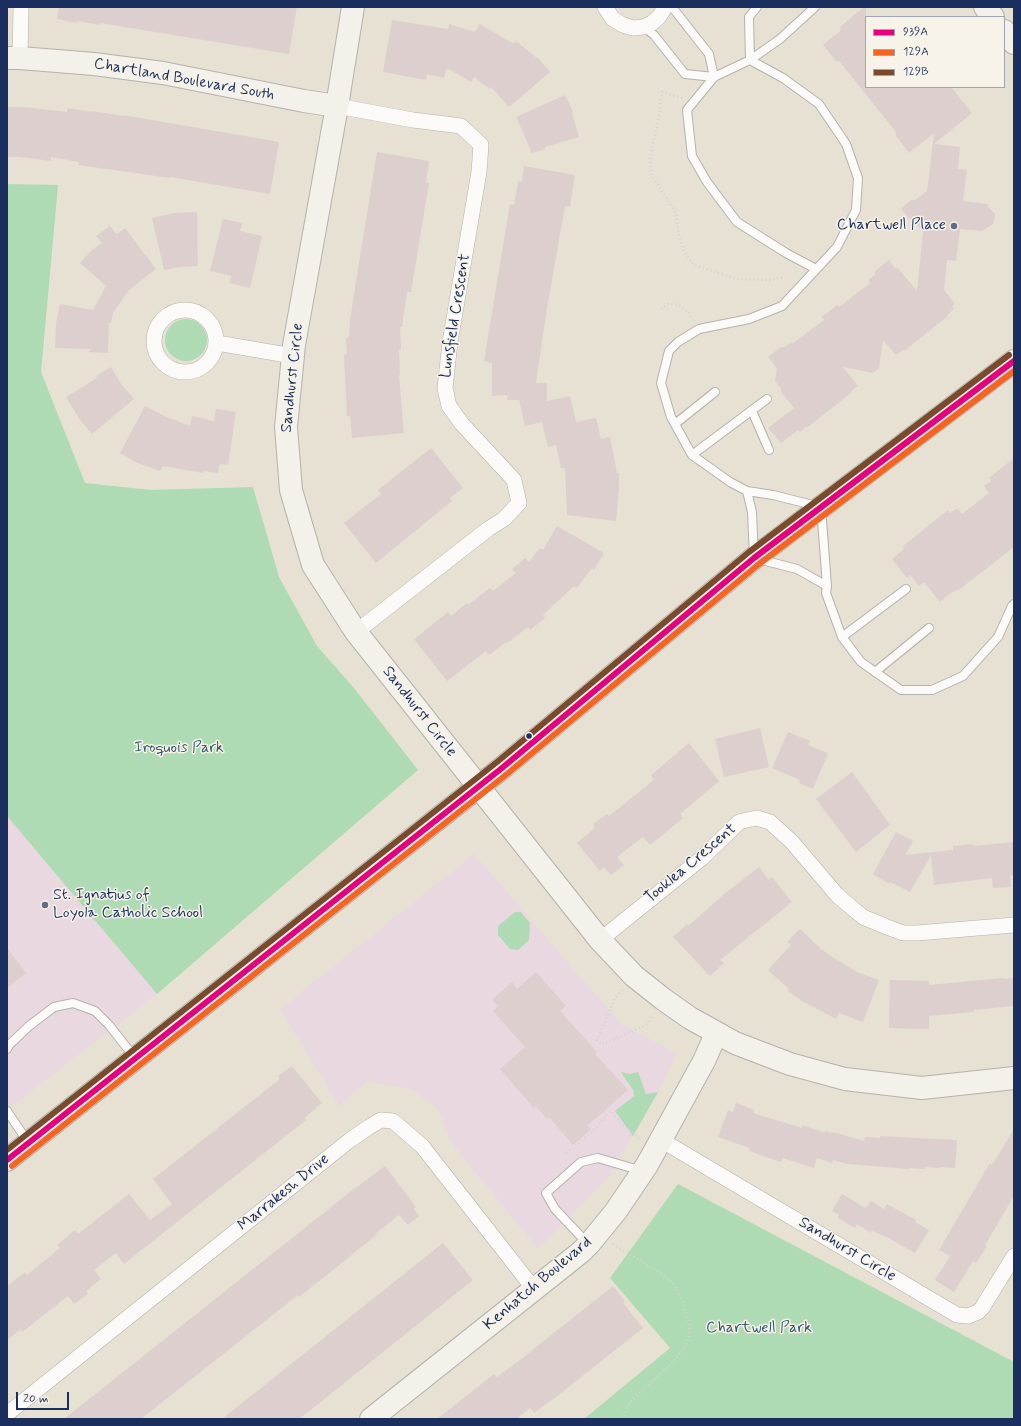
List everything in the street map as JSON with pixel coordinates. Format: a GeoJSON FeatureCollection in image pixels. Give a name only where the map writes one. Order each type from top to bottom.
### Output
{"type":"FeatureCollection","features":[{"type":"Feature","properties":{"kind":"street"},"geometry":{"type":"LineString","coordinates":[[13,58],[21,7]]}},
{"type":"Feature","properties":{"kind":"street","name":"Sandhurst Circle"},"geometry":{"type":"LineString","coordinates":[[353,7],[293,356],[286,427],[291,490],[313,565],[356,632],[600,940],[634,976],[663,999],[716,1034],[735,1043],[790,1064],[845,1079],[922,1088],[1014,1078]]}},
{"type":"Feature","properties":{"kind":"street"},"geometry":{"type":"LineString","coordinates":[[606,7],[614,19],[623,25],[633,28],[644,27],[652,23],[659,17],[665,7]]}},
{"type":"Feature","properties":{"kind":"street"},"geometry":{"type":"LineString","coordinates":[[985,7],[992,16]]}},
{"type":"Feature","properties":{"kind":"street"},"geometry":{"type":"LineString","coordinates":[[1005,32],[1014,43]]}},
{"type":"Feature","properties":{"kind":"street","name":"Chartland Boulevard South"},"geometry":{"type":"LineString","coordinates":[[13,58],[94,64],[163,73],[304,101],[337,106]]}},
{"type":"Feature","properties":{"kind":"street","name":"Lunsfield Crescent"},"geometry":{"type":"LineString","coordinates":[[337,106],[413,120],[461,126],[481,145],[479,172],[450,342],[445,388],[449,406],[462,424],[514,480],[519,503],[504,519],[488,529],[356,632]]}},
{"type":"Feature","properties":{"kind":"street"},"geometry":{"type":"LineString","coordinates":[[184,309],[194,311],[204,316],[211,323],[216,333],[216,343],[214,354],[208,362],[200,369],[191,372],[180,372],[170,369],[162,363],[156,354],[153,344],[154,334],[158,324],[165,316],[174,311],[184,309]]}},
{"type":"Feature","properties":{"kind":"street"},"geometry":{"type":"LineString","coordinates":[[216,343],[293,356]]}},
{"type":"Feature","properties":{"kind":"street"},"geometry":{"type":"LineString","coordinates":[[7,1160],[479,786],[754,558],[1014,360]]}},
{"type":"Feature","properties":{"kind":"street","name":"Tooklea Crescent"},"geometry":{"type":"LineString","coordinates":[[600,940],[702,858],[740,822],[757,818],[770,822],[792,842],[850,907],[863,917],[886,927],[902,933],[917,933],[1014,925]]}},
{"type":"Feature","properties":{"kind":"street","name":"Kenhatch Boulevard"},"geometry":{"type":"LineString","coordinates":[[371,1419],[581,1252],[593,1240],[616,1211],[643,1171],[704,1061],[716,1034]]}},
{"type":"Feature","properties":{"kind":"street","name":"Marrakesh Drive"},"geometry":{"type":"LineString","coordinates":[[7,1414],[344,1145],[381,1120],[393,1121],[422,1146],[534,1289]]}},
{"type":"Feature","properties":{"kind":"street","name":"Sandhurst Circle"},"geometry":{"type":"LineString","coordinates":[[659,1143],[957,1316],[968,1316],[978,1312],[982,1308],[1014,1256]]}},
{"type":"Feature","properties":{"kind":"lane"},"geometry":{"type":"LineString","coordinates":[[672,7],[709,54],[714,77]]}},
{"type":"Feature","properties":{"kind":"lane"},"geometry":{"type":"LineString","coordinates":[[750,60],[749,16],[757,7]]}},
{"type":"Feature","properties":{"kind":"lane"},"geometry":{"type":"LineString","coordinates":[[815,7],[780,39],[750,60],[714,77],[687,110],[692,156],[708,182],[737,222],[786,253],[816,269]]}},
{"type":"Feature","properties":{"kind":"lane"},"geometry":{"type":"LineString","coordinates":[[644,27],[654,35],[685,74],[714,77]]}},
{"type":"Feature","properties":{"kind":"lane"},"geometry":{"type":"LineString","coordinates":[[750,60],[783,78],[820,104],[846,144],[858,178],[856,210],[837,247],[782,306],[749,319],[699,329],[678,342],[669,351],[661,383],[671,417],[692,455],[730,482],[747,491],[773,495],[821,507],[827,586],[826,594],[842,637],[861,662],[901,690],[932,690],[963,676],[998,637],[1014,604]]}},
{"type":"Feature","properties":{"kind":"lane"},"geometry":{"type":"LineString","coordinates":[[675,424],[715,392]]}},
{"type":"Feature","properties":{"kind":"lane"},"geometry":{"type":"LineString","coordinates":[[692,455],[767,399]]}},
{"type":"Feature","properties":{"kind":"lane"},"geometry":{"type":"LineString","coordinates":[[752,411],[769,450]]}},
{"type":"Feature","properties":{"kind":"lane"},"geometry":{"type":"LineString","coordinates":[[747,491],[752,512],[754,558],[797,569],[827,586]]}},
{"type":"Feature","properties":{"kind":"lane"},"geometry":{"type":"LineString","coordinates":[[842,637],[906,589]]}},
{"type":"Feature","properties":{"kind":"lane"},"geometry":{"type":"LineString","coordinates":[[876,672],[929,628]]}},
{"type":"Feature","properties":{"kind":"lane"},"geometry":{"type":"LineString","coordinates":[[7,1049],[9,1045],[29,1026],[54,1007],[74,1003],[95,1011],[109,1025],[135,1059]]}},
{"type":"Feature","properties":{"kind":"lane"},"geometry":{"type":"LineString","coordinates":[[7,1111],[28,1144]]}},
{"type":"Feature","properties":{"kind":"lane"},"geometry":{"type":"LineString","coordinates":[[593,1240],[555,1210],[546,1193],[581,1162],[598,1158],[643,1171]]}},
{"type":"Feature","properties":{"kind":"path"},"geometry":{"type":"LineString","coordinates":[[694,102],[662,92],[650,159],[652,176],[676,213],[679,236],[684,252],[694,265],[736,279],[770,280],[784,277]]}},
{"type":"Feature","properties":{"kind":"path"},"geometry":{"type":"LineString","coordinates":[[661,309],[668,304],[684,308],[699,329]]}},
{"type":"Feature","properties":{"kind":"path"},"geometry":{"type":"LineString","coordinates":[[634,976],[616,998],[597,1040],[602,1045],[646,1025],[663,999]]}},
{"type":"Feature","properties":{"kind":"path"},"geometry":{"type":"LineString","coordinates":[[566,1153],[591,1134],[612,1111],[637,1137],[659,1143]]}},
{"type":"Feature","properties":{"kind":"path"},"geometry":{"type":"LineString","coordinates":[[593,1240],[659,1272],[669,1280],[675,1286],[680,1295],[690,1327],[689,1336],[684,1349],[672,1363],[634,1398],[627,1407],[622,1419]]}},
{"type":"Feature","properties":{"kind":"shaded area","name":"St. Ignatius of Loyola Catholic School"},"geometry":{"type":"Polygon","coordinates":[[[7,816],[157,994],[7,1110],[7,816]]]}},
{"type":"Feature","properties":{"kind":"shaded area"},"geometry":{"type":"Polygon","coordinates":[[[474,854],[622,1025],[677,1053],[658,1092],[608,1178],[538,1249],[449,1140],[439,1110],[411,1089],[367,1081],[339,1106],[280,1009],[474,854]]]}},
{"type":"Feature","properties":{"kind":"green space","name":"Iroquois Park"},"geometry":{"type":"Polygon","coordinates":[[[7,184],[58,185],[41,372],[85,483],[151,490],[253,487],[279,577],[317,646],[354,688],[418,770],[157,994],[7,816],[7,184]]]}},
{"type":"Feature","properties":{"kind":"green space"},"geometry":{"type":"Polygon","coordinates":[[[182,319],[190,319],[198,322],[204,328],[207,340],[204,352],[198,358],[190,361],[182,361],[174,358],[168,352],[165,344],[165,336],[168,328],[174,322],[182,319]]]}},
{"type":"Feature","properties":{"kind":"green space"},"geometry":{"type":"Polygon","coordinates":[[[515,912],[521,912],[530,923],[529,940],[518,950],[510,949],[498,935],[498,926],[515,912]]]}},
{"type":"Feature","properties":{"kind":"green space"},"geometry":{"type":"Polygon","coordinates":[[[621,1072],[630,1074],[638,1072],[646,1094],[658,1092],[633,1136],[615,1111],[634,1096],[633,1090],[621,1072]]]}},
{"type":"Feature","properties":{"kind":"green space","name":"Chartwell Park"},"geometry":{"type":"Polygon","coordinates":[[[678,1184],[1014,1362],[1014,1419],[584,1419],[670,1348],[610,1278],[678,1184]]]}},
{"type":"Feature","properties":{"kind":"building"},"geometry":{"type":"Polygon","coordinates":[[[59,7],[297,7],[289,54],[100,23],[100,25],[77,21],[77,23],[57,19],[59,7]]]}},
{"type":"Feature","properties":{"kind":"building","name":"Chartwell Place"},"geometry":{"type":"Polygon","coordinates":[[[864,7],[866,7],[865,88],[952,88],[972,113],[934,144],[960,147],[958,169],[967,170],[963,201],[988,204],[988,207],[995,214],[995,218],[993,224],[982,231],[960,229],[956,261],[947,260],[944,290],[955,304],[952,306],[954,309],[947,315],[948,316],[904,351],[903,350],[896,355],[883,340],[879,368],[873,373],[843,367],[858,386],[808,427],[807,426],[800,432],[798,430],[781,443],[768,428],[794,408],[781,392],[781,388],[775,381],[777,368],[768,357],[781,347],[785,347],[791,342],[792,344],[824,320],[822,317],[837,305],[839,307],[870,283],[868,280],[875,275],[875,271],[889,260],[894,267],[898,268],[917,291],[923,232],[913,219],[909,218],[901,209],[911,200],[915,200],[927,191],[934,133],[909,153],[896,136],[896,132],[840,62],[836,61],[823,45],[840,31],[841,26],[864,7]]]}},
{"type":"Feature","properties":{"kind":"building"},"geometry":{"type":"Polygon","coordinates":[[[392,20],[448,29],[449,24],[475,32],[480,24],[514,44],[516,41],[538,58],[550,72],[509,107],[491,87],[490,89],[474,77],[471,82],[447,68],[444,78],[427,74],[426,80],[383,72],[392,20]]]}},
{"type":"Feature","properties":{"kind":"building"},"geometry":{"type":"Polygon","coordinates":[[[565,95],[573,112],[572,113],[579,137],[545,147],[545,149],[532,153],[516,117],[565,95]]]}},
{"type":"Feature","properties":{"kind":"building"},"geometry":{"type":"Polygon","coordinates":[[[7,107],[23,107],[67,112],[67,108],[92,111],[279,142],[270,194],[170,177],[78,165],[79,162],[51,157],[51,161],[7,157],[7,107]]]}},
{"type":"Feature","properties":{"kind":"building"},"geometry":{"type":"Polygon","coordinates":[[[377,152],[429,161],[426,183],[429,183],[411,292],[407,292],[402,327],[400,327],[401,350],[399,350],[399,375],[404,433],[352,438],[350,416],[347,416],[344,355],[347,354],[346,338],[349,337],[350,319],[377,152]]]}},
{"type":"Feature","properties":{"kind":"building"},"geometry":{"type":"Polygon","coordinates":[[[524,166],[575,175],[570,207],[565,206],[546,314],[536,383],[547,383],[547,401],[570,396],[576,422],[596,418],[601,439],[610,437],[617,473],[619,473],[616,521],[567,515],[565,468],[561,468],[556,445],[548,447],[542,422],[525,426],[519,400],[507,400],[508,395],[492,396],[492,363],[484,361],[510,204],[514,205],[518,181],[522,182],[524,166]]]}},
{"type":"Feature","properties":{"kind":"building"},"geometry":{"type":"Polygon","coordinates":[[[197,212],[198,266],[179,267],[164,270],[152,218],[174,213],[197,212]]]}},
{"type":"Feature","properties":{"kind":"building"},"geometry":{"type":"Polygon","coordinates":[[[223,219],[242,223],[240,231],[262,236],[250,288],[230,283],[231,276],[210,271],[223,219]]]}},
{"type":"Feature","properties":{"kind":"building"},"geometry":{"type":"Polygon","coordinates":[[[110,226],[117,234],[125,228],[156,269],[129,290],[113,313],[111,323],[109,323],[108,353],[89,352],[90,349],[55,348],[56,323],[60,304],[93,310],[106,286],[80,263],[93,249],[102,243],[96,236],[110,226]]]}},
{"type":"Feature","properties":{"kind":"building"},"geometry":{"type":"Polygon","coordinates":[[[111,367],[121,384],[134,399],[92,434],[80,420],[66,397],[97,378],[96,376],[111,367]]]}},
{"type":"Feature","properties":{"kind":"building"},"geometry":{"type":"Polygon","coordinates":[[[145,406],[164,416],[190,426],[192,416],[214,421],[216,409],[236,412],[228,465],[220,464],[218,473],[203,471],[203,473],[163,466],[160,471],[135,462],[120,453],[145,406]]]}},
{"type":"Feature","properties":{"kind":"building"},"geometry":{"type":"Polygon","coordinates":[[[431,448],[463,488],[450,498],[452,501],[376,563],[344,523],[381,494],[378,490],[431,448]]]}},
{"type":"Feature","properties":{"kind":"building"},"geometry":{"type":"Polygon","coordinates":[[[1014,458],[1014,547],[960,589],[951,593],[940,602],[924,582],[919,586],[910,575],[907,578],[892,559],[904,549],[903,546],[948,510],[950,513],[957,508],[962,514],[989,493],[984,486],[991,481],[989,478],[1014,458]]]}},
{"type":"Feature","properties":{"kind":"building"},"geometry":{"type":"Polygon","coordinates":[[[557,526],[604,553],[594,570],[592,568],[577,588],[574,586],[543,615],[545,618],[530,630],[528,627],[489,655],[486,651],[447,681],[414,639],[448,612],[451,616],[467,603],[468,605],[490,588],[493,591],[516,573],[512,569],[525,558],[529,562],[540,548],[543,550],[557,526]]]}},
{"type":"Feature","properties":{"kind":"building"},"geometry":{"type":"Polygon","coordinates":[[[760,728],[769,767],[724,777],[715,739],[760,728]]]}},
{"type":"Feature","properties":{"kind":"building"},"geometry":{"type":"Polygon","coordinates":[[[788,732],[810,741],[808,745],[828,753],[813,789],[799,783],[800,780],[772,768],[788,732]]]}},
{"type":"Feature","properties":{"kind":"building"},"geometry":{"type":"Polygon","coordinates":[[[689,743],[719,781],[680,814],[683,818],[650,845],[643,837],[617,857],[624,865],[611,875],[604,867],[600,871],[577,843],[595,828],[593,824],[607,814],[609,816],[654,780],[651,775],[689,743]]]}},
{"type":"Feature","properties":{"kind":"building"},"geometry":{"type":"Polygon","coordinates":[[[852,772],[890,825],[856,852],[816,799],[852,772]]]}},
{"type":"Feature","properties":{"kind":"building"},"geometry":{"type":"Polygon","coordinates":[[[896,832],[913,841],[905,855],[953,850],[953,846],[973,844],[973,846],[1014,842],[1014,875],[1010,876],[1011,887],[993,888],[992,878],[934,885],[931,855],[910,892],[890,882],[889,884],[873,874],[896,832]]]}},
{"type":"Feature","properties":{"kind":"building"},"geometry":{"type":"Polygon","coordinates":[[[759,867],[769,880],[772,877],[792,902],[720,960],[724,963],[710,976],[673,937],[687,924],[688,926],[723,895],[759,867]]]}},
{"type":"Feature","properties":{"kind":"building"},"geometry":{"type":"Polygon","coordinates":[[[800,929],[821,949],[834,958],[857,972],[879,980],[863,1022],[839,1013],[836,1019],[802,1001],[788,991],[789,989],[768,970],[791,945],[787,942],[800,929]]]}},
{"type":"Feature","properties":{"kind":"building"},"geometry":{"type":"Polygon","coordinates":[[[7,948],[26,973],[7,988],[7,948]]]}},
{"type":"Feature","properties":{"kind":"building"},"geometry":{"type":"Polygon","coordinates":[[[536,972],[566,1006],[560,1011],[597,1052],[595,1054],[628,1090],[587,1126],[591,1129],[573,1145],[549,1117],[547,1119],[536,1106],[534,1108],[500,1069],[525,1047],[493,1011],[498,1006],[492,1000],[512,982],[517,989],[536,972]]]}},
{"type":"Feature","properties":{"kind":"building"},"geometry":{"type":"Polygon","coordinates":[[[1014,978],[1014,1006],[974,1010],[974,1012],[929,1016],[929,1029],[889,1028],[890,980],[929,981],[929,985],[1014,978]]]}},
{"type":"Feature","properties":{"kind":"building"},"geometry":{"type":"Polygon","coordinates":[[[292,1066],[322,1103],[304,1118],[306,1120],[124,1264],[116,1253],[94,1270],[101,1279],[86,1291],[88,1294],[74,1304],[68,1296],[22,1332],[21,1329],[7,1340],[7,1286],[25,1272],[27,1275],[60,1248],[57,1245],[75,1230],[78,1234],[129,1194],[150,1220],[172,1204],[153,1179],[280,1079],[278,1076],[292,1066]]]}},
{"type":"Feature","properties":{"kind":"building"},"geometry":{"type":"Polygon","coordinates":[[[736,1103],[754,1110],[753,1113],[802,1128],[802,1125],[825,1133],[825,1131],[833,1132],[864,1141],[865,1137],[880,1138],[880,1136],[957,1140],[955,1168],[925,1167],[925,1169],[909,1169],[847,1164],[833,1160],[832,1163],[817,1158],[814,1168],[783,1158],[781,1162],[749,1151],[750,1148],[718,1137],[728,1110],[733,1112],[736,1103]]]}},
{"type":"Feature","properties":{"kind":"building"},"geometry":{"type":"Polygon","coordinates":[[[1014,1129],[1014,1196],[985,1245],[987,1246],[976,1263],[973,1261],[954,1292],[935,1280],[950,1256],[939,1250],[990,1163],[992,1165],[1014,1129]]]}},
{"type":"Feature","properties":{"kind":"building"},"geometry":{"type":"Polygon","coordinates":[[[385,1166],[416,1207],[414,1209],[419,1216],[408,1225],[399,1215],[337,1267],[299,1297],[298,1295],[141,1419],[64,1419],[350,1192],[385,1166]]]}},
{"type":"Feature","properties":{"kind":"building"},"geometry":{"type":"Polygon","coordinates":[[[842,1194],[866,1208],[871,1201],[884,1209],[887,1204],[916,1220],[915,1222],[929,1230],[915,1253],[887,1237],[872,1231],[871,1233],[857,1224],[855,1228],[838,1218],[839,1215],[832,1211],[842,1194]]]}},
{"type":"Feature","properties":{"kind":"building"},"geometry":{"type":"Polygon","coordinates":[[[443,1243],[473,1280],[317,1405],[299,1419],[222,1419],[443,1243]]]}},
{"type":"Feature","properties":{"kind":"building"},"geometry":{"type":"Polygon","coordinates":[[[613,1286],[625,1301],[623,1303],[643,1328],[551,1401],[534,1413],[530,1408],[516,1419],[437,1419],[494,1374],[497,1377],[516,1363],[613,1286]]]}},
{"type":"Feature","properties":{"kind":"transit line","name":"129B"},"geometry":{"type":"LineString","coordinates":[[7,1150],[497,762],[749,552],[1009,355]]}},
{"type":"Feature","properties":{"kind":"transit line","name":"939A"},"geometry":{"type":"LineString","coordinates":[[7,1160],[502,768],[754,558],[1014,361]]}},
{"type":"Feature","properties":{"kind":"transit line","name":"129A"},"geometry":{"type":"LineString","coordinates":[[12,1166],[507,774],[759,564],[1014,371]]}},
{"type":"Feature","properties":{"kind":"place","name":"Chartwell Place"},"geometry":{"type":"Point","coordinates":[954,226]}},
{"type":"Feature","properties":{"kind":"place","name":"St. Ignatius of Loyola Catholic School"},"geometry":{"type":"Point","coordinates":[45,905]}}]}
